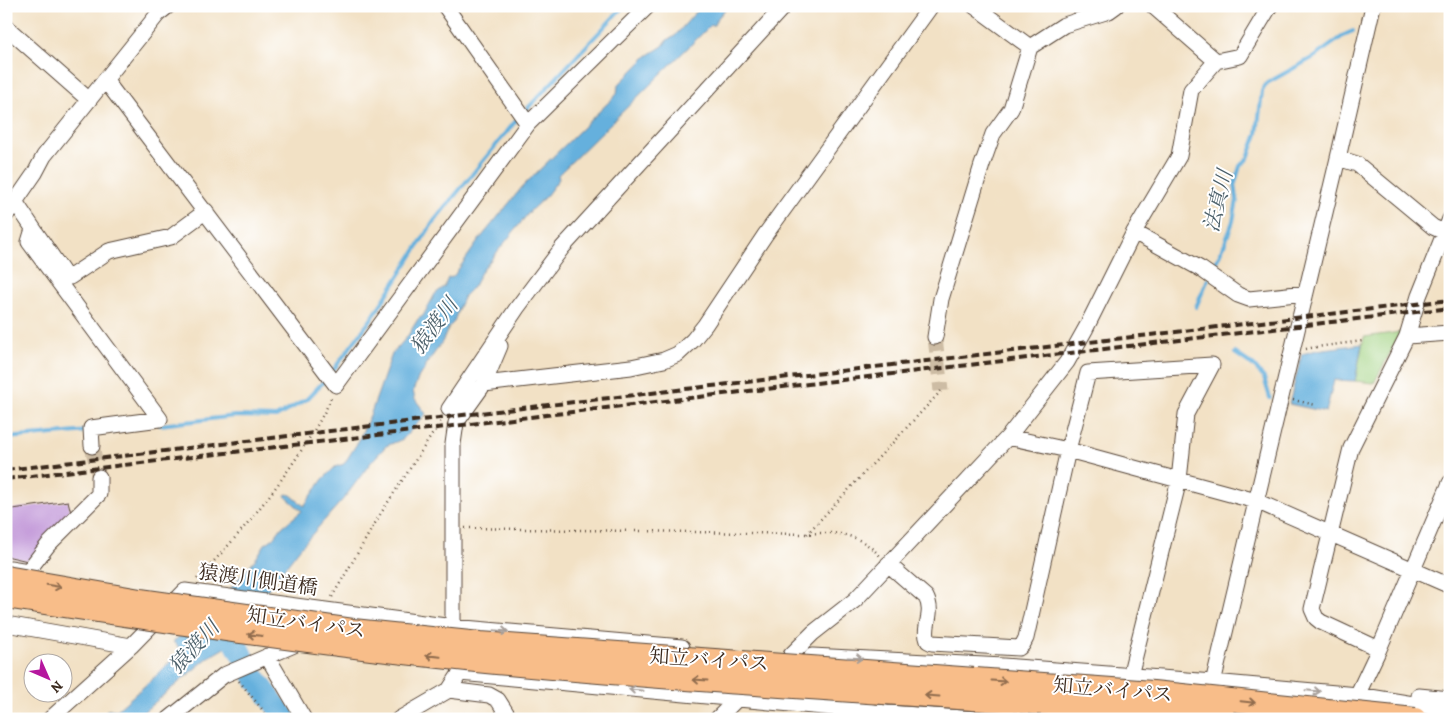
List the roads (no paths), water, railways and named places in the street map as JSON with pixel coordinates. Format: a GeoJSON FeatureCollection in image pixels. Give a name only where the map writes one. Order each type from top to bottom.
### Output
{"type":"FeatureCollection","features":[{"type":"Feature","properties":{"kind":"highway","name":"知立バイパス"},"geometry":{"type":"LineString","coordinates":[[6,578],[140,600],[315,624],[480,643],[1153,692],[1415,719]]}},
{"type":"Feature","properties":{"kind":"highway","name":"知立バイパス"},"geometry":{"type":"LineString","coordinates":[[6,597],[249,634],[475,661],[605,673],[1142,710],[1225,719]]}},
{"type":"Feature","properties":{"kind":"street"},"geometry":{"type":"LineString","coordinates":[[6,215],[16,203],[44,156],[158,14],[168,6]]}},
{"type":"Feature","properties":{"kind":"street"},"geometry":{"type":"LineString","coordinates":[[446,6],[528,124]]}},
{"type":"Feature","properties":{"kind":"street"},"geometry":{"type":"LineString","coordinates":[[105,80],[336,385],[528,124],[648,6]]}},
{"type":"Feature","properties":{"kind":"street"},"geometry":{"type":"LineString","coordinates":[[449,409],[518,308],[562,248],[784,6]]}},
{"type":"Feature","properties":{"kind":"street"},"geometry":{"type":"LineString","coordinates":[[484,384],[631,367],[664,360],[678,354],[706,324],[765,235],[931,6]]}},
{"type":"Feature","properties":{"kind":"street"},"geometry":{"type":"LineString","coordinates":[[974,6],[1030,47]]}},
{"type":"Feature","properties":{"kind":"street"},"geometry":{"type":"LineString","coordinates":[[935,337],[941,299],[982,165],[994,134],[1012,108],[1030,47],[1064,25],[1108,12],[1116,6]]}},
{"type":"Feature","properties":{"kind":"street"},"geometry":{"type":"LineString","coordinates":[[1153,6],[1216,61]]}},
{"type":"Feature","properties":{"kind":"street"},"geometry":{"type":"LineString","coordinates":[[776,702],[791,655],[813,633],[855,600],[1008,436],[1067,362],[1134,232],[1179,156],[1191,90],[1216,61],[1240,56],[1270,6]]}},
{"type":"Feature","properties":{"kind":"street"},"geometry":{"type":"LineString","coordinates":[[1204,719],[1373,6]]}},
{"type":"Feature","properties":{"kind":"street"},"geometry":{"type":"LineString","coordinates":[[6,28],[89,100]]}},
{"type":"Feature","properties":{"kind":"street"},"geometry":{"type":"LineString","coordinates":[[1338,158],[1357,164],[1433,227],[1447,225],[1419,296],[1407,336],[1351,448],[1312,609],[1316,618],[1321,622],[1379,649]]}},
{"type":"Feature","properties":{"kind":"street"},"geometry":{"type":"LineString","coordinates":[[16,203],[66,277],[70,277],[110,251],[171,237],[206,211]]}},
{"type":"Feature","properties":{"kind":"street"},"geometry":{"type":"LineString","coordinates":[[33,229],[29,242],[160,419],[91,428],[92,446]]}},
{"type":"Feature","properties":{"kind":"street"},"geometry":{"type":"LineString","coordinates":[[1134,232],[1201,269],[1238,295],[1249,299],[1306,293]]}},
{"type":"Feature","properties":{"kind":"street"},"geometry":{"type":"LineString","coordinates":[[398,719],[449,690],[460,673],[453,627],[453,444],[456,423],[484,384],[518,308]]}},
{"type":"Feature","properties":{"kind":"street"},"geometry":{"type":"LineString","coordinates":[[1407,336],[1450,334]]}},
{"type":"Feature","properties":{"kind":"street"},"geometry":{"type":"LineString","coordinates":[[888,564],[926,597],[930,604],[926,635],[928,641],[932,643],[1019,648],[1026,638],[1068,450],[1088,373],[1212,365],[1186,414],[1179,480],[1130,676]]}},
{"type":"Feature","properties":{"kind":"street"},"geometry":{"type":"LineString","coordinates":[[1008,436],[1256,500],[1450,586]]}},
{"type":"Feature","properties":{"kind":"street"},"geometry":{"type":"LineString","coordinates":[[6,567],[28,571],[48,545],[99,494],[98,476]]}},
{"type":"Feature","properties":{"kind":"street"},"geometry":{"type":"LineString","coordinates":[[1344,719],[1358,695],[1379,649],[1450,483]]}},
{"type":"Feature","properties":{"kind":"street","name":"猿渡川側道橋"},"geometry":{"type":"LineString","coordinates":[[131,646],[185,591],[453,627],[749,652],[1003,666],[1213,682],[1358,695],[1450,710]]}},
{"type":"Feature","properties":{"kind":"street"},"geometry":{"type":"LineString","coordinates":[[169,719],[224,676],[294,645],[326,610]]}},
{"type":"Feature","properties":{"kind":"street"},"geometry":{"type":"LineString","coordinates":[[6,624],[131,646]]}},
{"type":"Feature","properties":{"kind":"street"},"geometry":{"type":"LineString","coordinates":[[50,719],[131,646]]}},
{"type":"Feature","properties":{"kind":"street"},"geometry":{"type":"LineString","coordinates":[[717,719],[736,700],[749,652]]}},
{"type":"Feature","properties":{"kind":"street"},"geometry":{"type":"LineString","coordinates":[[267,656],[304,719]]}},
{"type":"Feature","properties":{"kind":"street"},"geometry":{"type":"LineString","coordinates":[[460,673],[736,700],[968,718]]}},
{"type":"Feature","properties":{"kind":"street"},"geometry":{"type":"LineString","coordinates":[[449,690],[489,695],[498,700],[510,719]]}},
{"type":"Feature","properties":{"kind":"street"},"geometry":{"type":"LineString","coordinates":[[1388,700],[1405,694],[1450,699]]}},
{"type":"Feature","properties":{"kind":"water","name":"猿渡川"},"geometry":{"type":"Polygon","coordinates":[[[701,6],[728,6],[714,25],[711,25],[558,175],[559,179],[546,196],[531,210],[481,272],[474,286],[464,296],[454,322],[426,365],[425,370],[419,376],[413,391],[415,399],[426,414],[403,439],[386,446],[372,461],[345,497],[300,548],[265,593],[230,625],[241,645],[235,649],[231,644],[209,657],[135,719],[102,719],[107,710],[117,710],[178,654],[179,647],[173,642],[219,602],[257,557],[265,544],[274,538],[282,527],[302,511],[285,496],[286,494],[291,495],[304,506],[323,479],[335,467],[344,464],[358,442],[371,413],[392,354],[407,337],[418,319],[423,316],[435,294],[444,287],[448,278],[453,277],[479,240],[523,186],[617,94],[618,85],[647,56],[663,46],[667,40],[674,37],[701,6]]]}},
{"type":"Feature","properties":{"kind":"water"},"geometry":{"type":"Polygon","coordinates":[[[1362,344],[1355,381],[1334,380],[1326,412],[1289,404],[1302,354],[1362,344]]]}},
{"type":"Feature","properties":{"kind":"waterway"},"geometry":{"type":"LineString","coordinates":[[524,112],[624,6]]}},
{"type":"Feature","properties":{"kind":"waterway","name":"法真川"},"geometry":{"type":"LineString","coordinates":[[1211,273],[1233,221],[1237,200],[1235,183],[1240,166],[1248,158],[1257,134],[1262,91],[1267,83],[1314,57],[1353,31]]}},
{"type":"Feature","properties":{"kind":"waterway"},"geometry":{"type":"LineString","coordinates":[[331,373],[372,318],[434,221],[519,117]]}},
{"type":"Feature","properties":{"kind":"waterway","name":"法真川"},"geometry":{"type":"LineString","coordinates":[[1196,307],[1208,279]]}},
{"type":"Feature","properties":{"kind":"waterway","name":"法真川"},"geometry":{"type":"LineString","coordinates":[[1235,353],[1254,366],[1264,378],[1270,398]]}},
{"type":"Feature","properties":{"kind":"waterway"},"geometry":{"type":"LineString","coordinates":[[160,425],[235,416],[276,417],[307,399],[327,378]]}},
{"type":"Feature","properties":{"kind":"waterway"},"geometry":{"type":"LineString","coordinates":[[6,438],[89,431]]}},
{"type":"Feature","properties":{"kind":"waterway","name":"猿渡川"},"geometry":{"type":"LineString","coordinates":[[223,621],[253,675],[286,719]]}},
{"type":"Feature","properties":{"kind":"tunnel"},"geometry":{"type":"LineString","coordinates":[[935,337],[941,391]]}},
{"type":"Feature","properties":{"kind":"tunnel"},"geometry":{"type":"LineString","coordinates":[[92,446],[99,477]]}},
{"type":"Feature","properties":{"kind":"railway"},"geometry":{"type":"LineString","coordinates":[[6,470],[1450,300]]}},
{"type":"Feature","properties":{"kind":"railway"},"geometry":{"type":"LineString","coordinates":[[6,479],[1450,308]]}}]}
